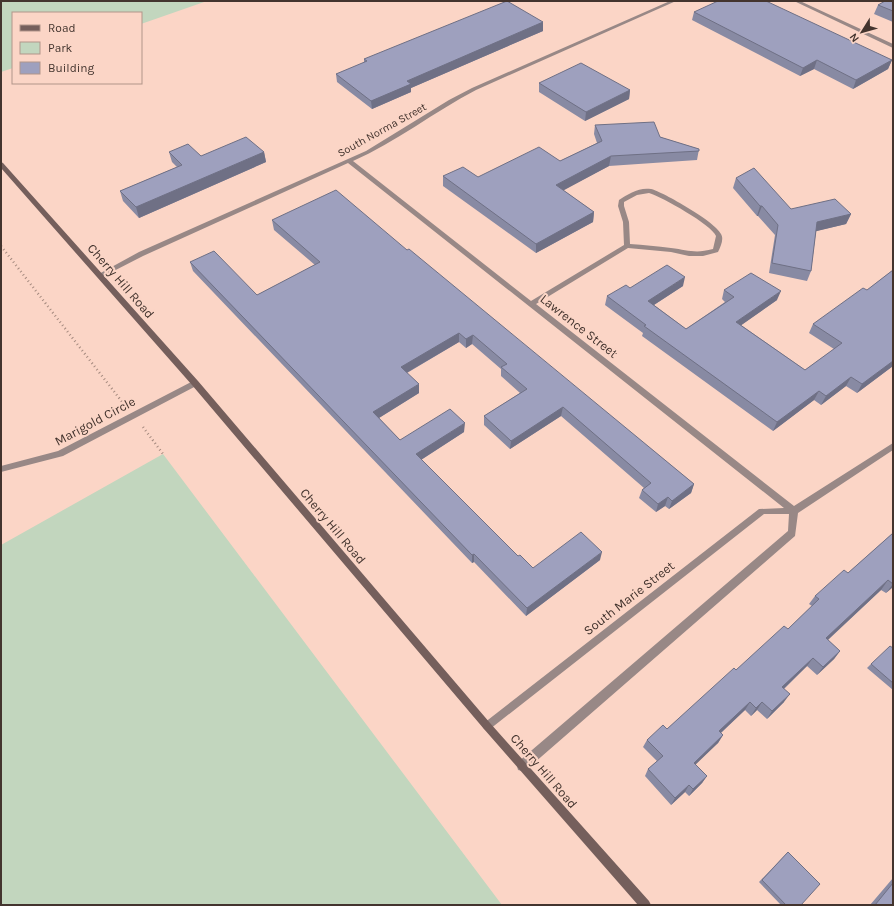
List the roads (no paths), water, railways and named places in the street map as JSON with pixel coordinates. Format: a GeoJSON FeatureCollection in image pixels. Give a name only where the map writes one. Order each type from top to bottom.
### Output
{"type":"FeatureCollection","features":[{"type":"Feature","properties":{"kind":"main road","name":"Cherry Hill Road"},"geometry":{"type":"LineString","coordinates":[[1,164],[195,383],[487,726],[645,905]]}},
{"type":"Feature","properties":{"kind":"street","name":"South Norma Street"},"geometry":{"type":"LineString","coordinates":[[100,275],[141,254],[368,152],[474,89],[674,1]]}},
{"type":"Feature","properties":{"kind":"street"},"geometry":{"type":"LineString","coordinates":[[796,1],[893,46]]}},
{"type":"Feature","properties":{"kind":"street","name":"Lawrence Street"},"geometry":{"type":"LineString","coordinates":[[349,161],[794,511]]}},
{"type":"Feature","properties":{"kind":"street"},"geometry":{"type":"LineString","coordinates":[[531,304],[627,246],[671,250],[689,254],[703,254],[716,250],[719,240],[717,232],[708,224],[659,194],[649,191],[632,194],[621,201],[620,206],[626,222],[627,246]]}},
{"type":"Feature","properties":{"kind":"street","name":"Marigold Circle"},"geometry":{"type":"LineString","coordinates":[[1,468],[60,454],[195,383]]}},
{"type":"Feature","properties":{"kind":"street"},"geometry":{"type":"LineString","coordinates":[[522,766],[792,533],[794,511],[893,446]]}},
{"type":"Feature","properties":{"kind":"street","name":"South Marie Street"},"geometry":{"type":"LineString","coordinates":[[487,726],[762,511],[794,511]]}}]}
